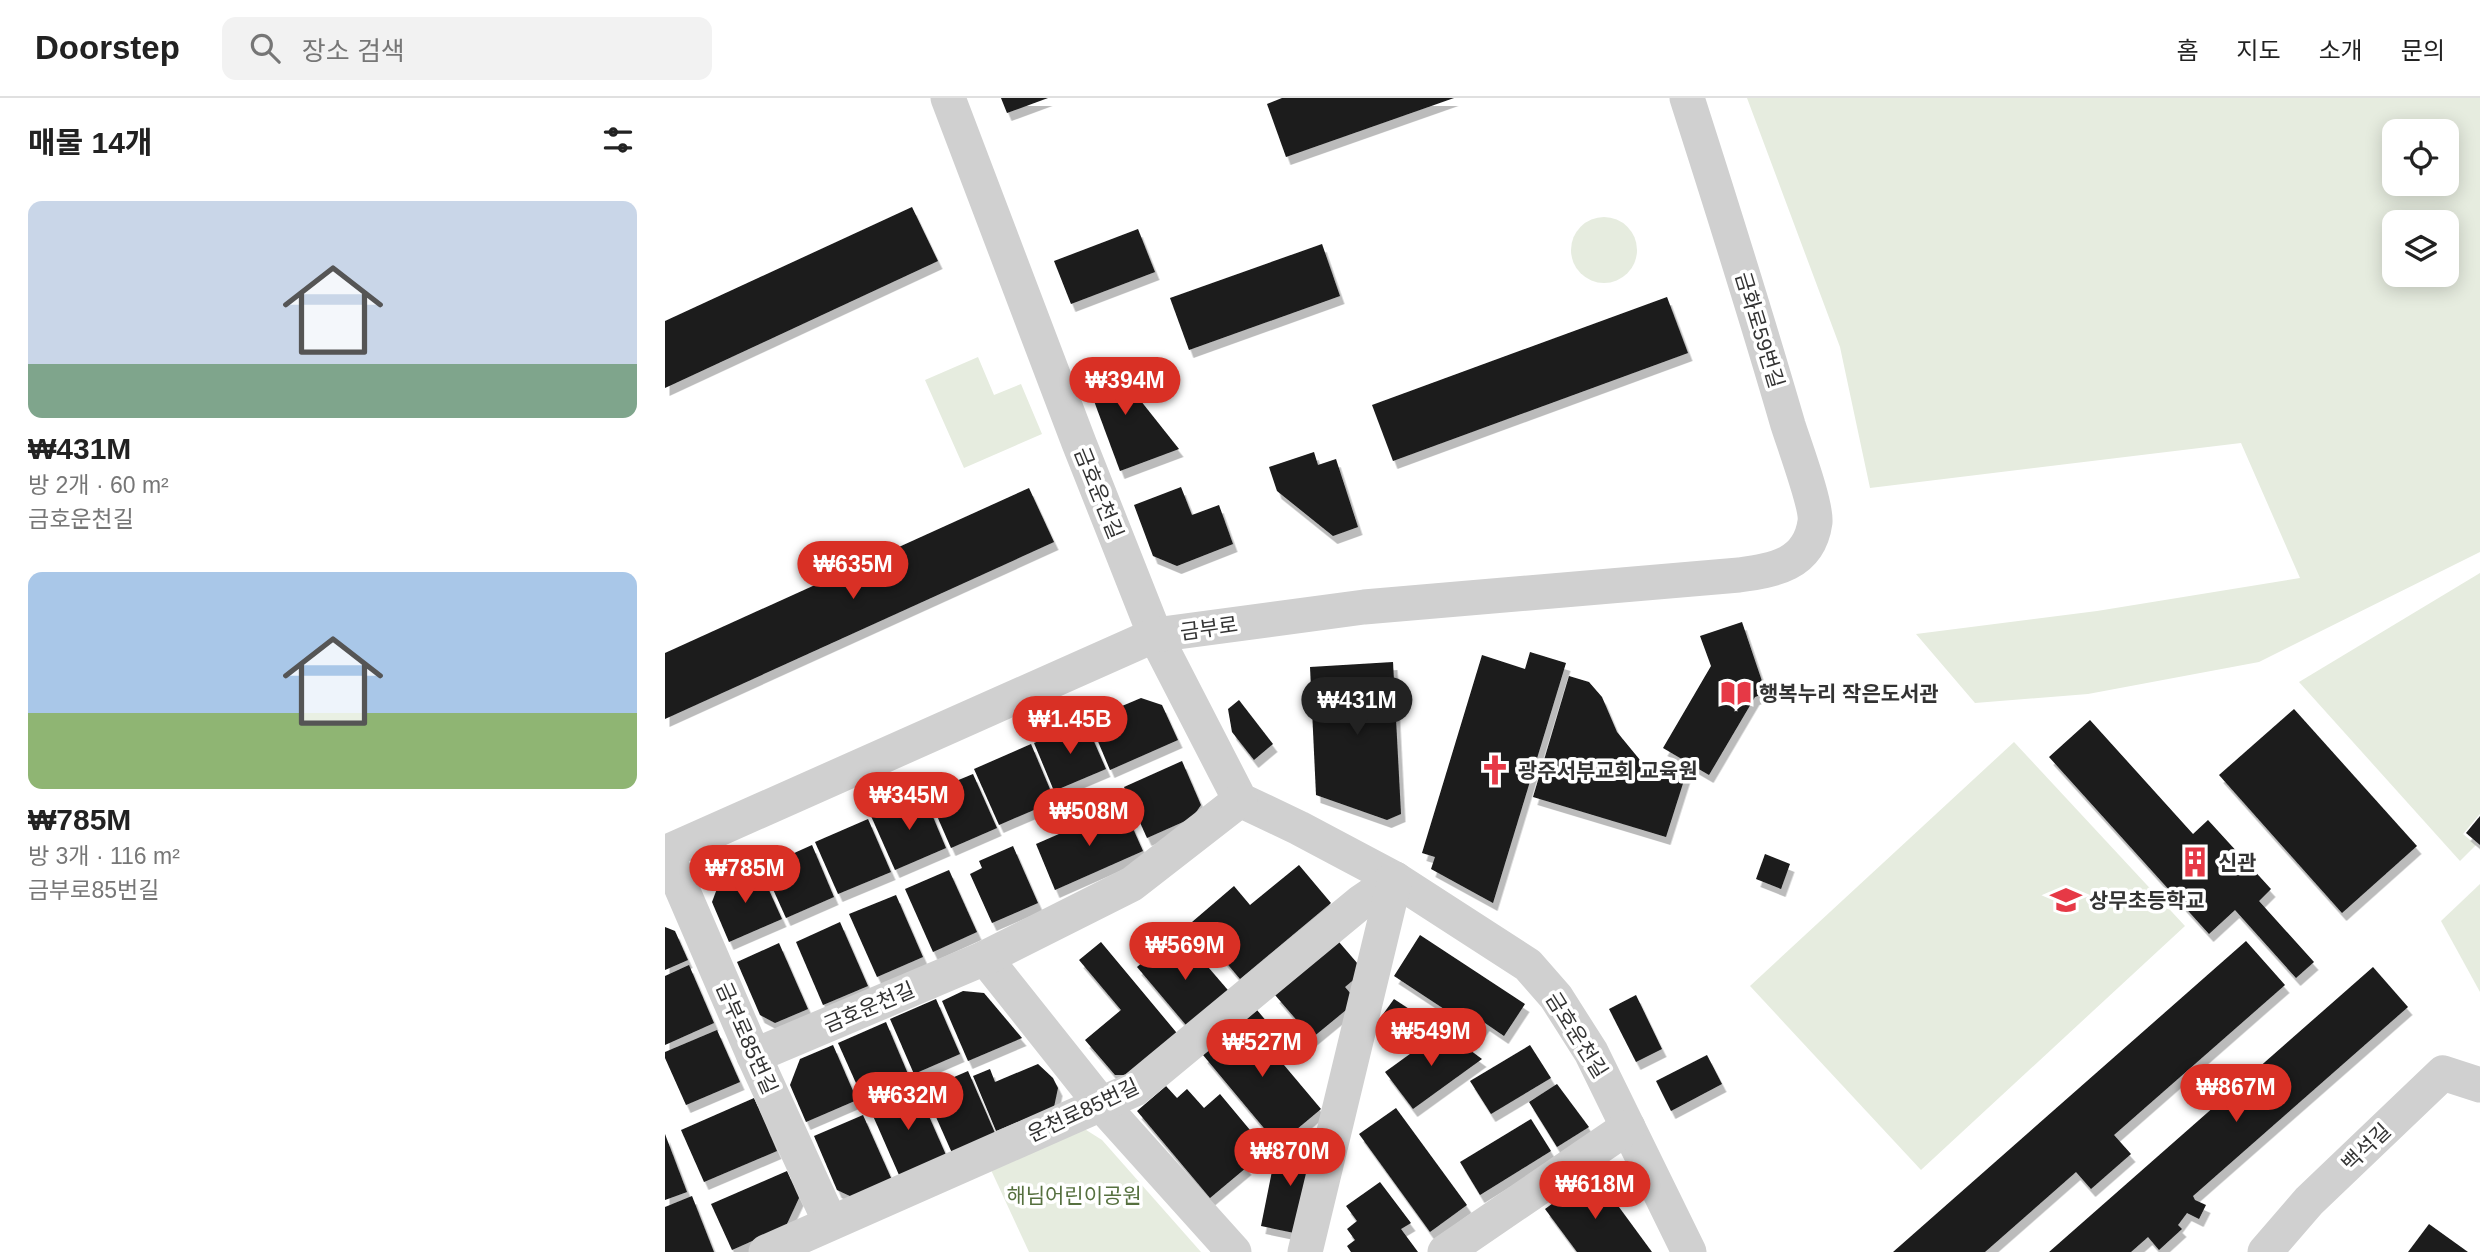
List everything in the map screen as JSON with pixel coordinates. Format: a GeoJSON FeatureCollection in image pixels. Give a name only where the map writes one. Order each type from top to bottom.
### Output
{"type":"FeatureCollection","features":[{"type":"Feature","properties":{"kind":"street","name":"금호운천길"},"geometry":{"type":"LineString","coordinates":[[948,98],[1074,430],[1156,635],[1240,800],[1395,879],[1528,965],[1578,1028],[1689,1252]]}},
{"type":"Feature","properties":{"kind":"street","name":"금화로59번길"},"geometry":{"type":"LineString","coordinates":[[1687,98],[1737,252],[1806,482],[1815,521],[1808,542],[1795,561]]}},
{"type":"Feature","properties":{"kind":"street","name":"금부로"},"geometry":{"type":"LineString","coordinates":[[666,853],[1156,635],[1364,607],[1739,575],[1775,570],[1795,561]]}},
{"type":"Feature","properties":{"kind":"street","name":"금호운천길"},"geometry":{"type":"LineString","coordinates":[[754,1056],[985,958],[1132,884],[1240,800]]}},
{"type":"Feature","properties":{"kind":"street","name":"금부로85번길"},"geometry":{"type":"LineString","coordinates":[[666,853],[830,1222]]}},
{"type":"Feature","properties":{"kind":"street","name":"운천로85번길"},"geometry":{"type":"LineString","coordinates":[[765,1252],[1135,1090],[1361,902],[1395,879]]}},
{"type":"Feature","properties":{"kind":"street"},"geometry":{"type":"LineString","coordinates":[[1305,1252],[1395,879]]}},
{"type":"Feature","properties":{"kind":"street"},"geometry":{"type":"LineString","coordinates":[[985,958],[1101,1104],[1234,1252]]}},
{"type":"Feature","properties":{"kind":"street","name":"백석길"},"geometry":{"type":"LineString","coordinates":[[2265,1252],[2309,1201],[2443,1073],[2480,1085]]}},
{"type":"Feature","properties":{"kind":"street"},"geometry":{"type":"LineString","coordinates":[[1445,1252],[1627,1126]]}},
{"type":"Feature","properties":{"kind":"green space"},"geometry":{"type":"Polygon","coordinates":[[[1747,98],[2480,98],[2480,552],[2259,662],[2088,694],[1975,703],[1916,634],[2097,611],[2300,578],[2241,443],[1870,488],[1840,347],[1747,98]]]}},
{"type":"Feature","properties":{"kind":"green space"},"geometry":{"type":"Polygon","coordinates":[[[1597,217],[1611,217],[1623,222],[1632,231],[1637,250],[1635,263],[1628,274],[1611,283],[1597,283],[1585,278],[1576,269],[1571,257],[1571,243],[1576,231],[1585,222],[1597,217]]]}},
{"type":"Feature","properties":{"kind":"green space"},"geometry":{"type":"Polygon","coordinates":[[[978,357],[994,395],[1021,384],[1042,434],[964,468],[925,380],[978,357]]]}},
{"type":"Feature","properties":{"kind":"green space"},"geometry":{"type":"Polygon","coordinates":[[[2480,573],[2480,814],[2463,834],[2476,845],[2460,861],[2299,682],[2480,573]]]}},
{"type":"Feature","properties":{"kind":"green space"},"geometry":{"type":"Polygon","coordinates":[[[2014,742],[2185,926],[1921,1170],[1750,986],[2014,742]]]}},
{"type":"Feature","properties":{"kind":"green space"},"geometry":{"type":"Polygon","coordinates":[[[2480,884],[2480,992],[2441,921],[2480,884]]]}},
{"type":"Feature","properties":{"kind":"green space","name":"해님어린이공원"},"geometry":{"type":"Polygon","coordinates":[[[1083,1128],[1102,1140],[1201,1252],[1029,1252],[991,1170],[1083,1128]]]}},
{"type":"Feature","properties":{"kind":"building"},"geometry":{"type":"Polygon","coordinates":[[[1001,98],[1048,98],[1007,113],[1001,98]]]}},
{"type":"Feature","properties":{"kind":"building"},"geometry":{"type":"Polygon","coordinates":[[[1282,98],[1454,98],[1286,157],[1267,104],[1282,98]]]}},
{"type":"Feature","properties":{"kind":"building"},"geometry":{"type":"Polygon","coordinates":[[[912,207],[938,261],[665,388],[665,321],[912,207]]]}},
{"type":"Feature","properties":{"kind":"building"},"geometry":{"type":"Polygon","coordinates":[[[1138,229],[1155,272],[1071,304],[1054,261],[1138,229]]]}},
{"type":"Feature","properties":{"kind":"building"},"geometry":{"type":"Polygon","coordinates":[[[1322,244],[1340,296],[1189,350],[1170,298],[1322,244]]]}},
{"type":"Feature","properties":{"kind":"building"},"geometry":{"type":"Polygon","coordinates":[[[1667,297],[1688,353],[1393,461],[1372,405],[1667,297]]]}},
{"type":"Feature","properties":{"kind":"building"},"geometry":{"type":"Polygon","coordinates":[[[1106,357],[1179,449],[1120,471],[1081,366],[1106,357]]]}},
{"type":"Feature","properties":{"kind":"building"},"geometry":{"type":"Polygon","coordinates":[[[1314,452],[1318,465],[1336,459],[1358,527],[1333,536],[1277,491],[1269,467],[1314,452]]]}},
{"type":"Feature","properties":{"kind":"building"},"geometry":{"type":"Polygon","coordinates":[[[1181,487],[1192,515],[1219,505],[1233,544],[1177,566],[1153,556],[1134,505],[1181,487]]]}},
{"type":"Feature","properties":{"kind":"building"},"geometry":{"type":"Polygon","coordinates":[[[1029,488],[1054,542],[665,719],[665,653],[1029,488]]]}},
{"type":"Feature","properties":{"kind":"building"},"geometry":{"type":"Polygon","coordinates":[[[1742,622],[1766,693],[1755,697],[1709,775],[1663,748],[1711,666],[1700,636],[1742,622]]]}},
{"type":"Feature","properties":{"kind":"building"},"geometry":{"type":"Polygon","coordinates":[[[1530,652],[1566,663],[1493,903],[1431,869],[1435,857],[1422,853],[1482,655],[1525,669],[1530,652]]]}},
{"type":"Feature","properties":{"kind":"building"},"geometry":{"type":"Polygon","coordinates":[[[1393,662],[1401,814],[1387,820],[1316,795],[1310,667],[1393,662]]]}},
{"type":"Feature","properties":{"kind":"building"},"geometry":{"type":"Polygon","coordinates":[[[1569,676],[1589,682],[1602,697],[1617,732],[1640,760],[1686,774],[1666,837],[1533,797],[1569,676]]]}},
{"type":"Feature","properties":{"kind":"building"},"geometry":{"type":"Polygon","coordinates":[[[1141,698],[1162,705],[1178,740],[1110,770],[1089,720],[1141,698]]]}},
{"type":"Feature","properties":{"kind":"building"},"geometry":{"type":"Polygon","coordinates":[[[1239,700],[1273,744],[1254,760],[1232,732],[1228,709],[1239,700]]]}},
{"type":"Feature","properties":{"kind":"building"},"geometry":{"type":"Polygon","coordinates":[[[2294,709],[2417,846],[2342,913],[2219,775],[2294,709]]]}},
{"type":"Feature","properties":{"kind":"building","name":"신관"},"geometry":{"type":"Polygon","coordinates":[[[2090,720],[2193,834],[2208,820],[2271,889],[2259,901],[2314,962],[2296,978],[2235,910],[2209,934],[2049,757],[2090,720]]]}},
{"type":"Feature","properties":{"kind":"building"},"geometry":{"type":"Polygon","coordinates":[[[1085,721],[1106,769],[1054,791],[1034,743],[1085,721]]]}},
{"type":"Feature","properties":{"kind":"building"},"geometry":{"type":"Polygon","coordinates":[[[1031,744],[1055,801],[999,825],[974,769],[1031,744]]]}},
{"type":"Feature","properties":{"kind":"building"},"geometry":{"type":"Polygon","coordinates":[[[1182,761],[1201,805],[1192,818],[1147,838],[1124,787],[1182,761]]]}},
{"type":"Feature","properties":{"kind":"building"},"geometry":{"type":"Polygon","coordinates":[[[973,774],[997,828],[951,848],[927,793],[973,774]]]}},
{"type":"Feature","properties":{"kind":"building"},"geometry":{"type":"Polygon","coordinates":[[[923,793],[946,848],[895,870],[871,816],[923,793]]]}},
{"type":"Feature","properties":{"kind":"building"},"geometry":{"type":"Polygon","coordinates":[[[1123,806],[1143,851],[1055,890],[1036,844],[1123,806]]]}},
{"type":"Feature","properties":{"kind":"building"},"geometry":{"type":"Polygon","coordinates":[[[2480,816],[2480,845],[2466,833],[2480,816]]]}},
{"type":"Feature","properties":{"kind":"building"},"geometry":{"type":"Polygon","coordinates":[[[868,819],[891,872],[838,894],[815,842],[868,819]]]}},
{"type":"Feature","properties":{"kind":"building"},"geometry":{"type":"Polygon","coordinates":[[[812,845],[834,897],[786,918],[763,867],[812,845]]]}},
{"type":"Feature","properties":{"kind":"building"},"geometry":{"type":"Polygon","coordinates":[[[1013,846],[1038,903],[992,923],[970,874],[982,868],[979,861],[1013,846]]]}},
{"type":"Feature","properties":{"kind":"building"},"geometry":{"type":"Polygon","coordinates":[[[1765,854],[1790,864],[1781,889],[1756,879],[1765,854]]]}},
{"type":"Feature","properties":{"kind":"building"},"geometry":{"type":"Polygon","coordinates":[[[1299,865],[1331,903],[1240,979],[1192,922],[1234,886],[1250,905],[1299,865]]]}},
{"type":"Feature","properties":{"kind":"building"},"geometry":{"type":"Polygon","coordinates":[[[759,868],[782,919],[729,942],[712,902],[718,886],[759,868]]]}},
{"type":"Feature","properties":{"kind":"building"},"geometry":{"type":"Polygon","coordinates":[[[949,870],[977,932],[933,952],[905,889],[949,870]]]}},
{"type":"Feature","properties":{"kind":"building"},"geometry":{"type":"Polygon","coordinates":[[[896,895],[923,957],[877,977],[849,914],[896,895]]]}},
{"type":"Feature","properties":{"kind":"building"},"geometry":{"type":"Polygon","coordinates":[[[840,922],[868,986],[823,1005],[796,942],[840,922]]]}},
{"type":"Feature","properties":{"kind":"building"},"geometry":{"type":"Polygon","coordinates":[[[665,927],[675,931],[688,960],[665,970],[665,927]]]}},
{"type":"Feature","properties":{"kind":"building"},"geometry":{"type":"Polygon","coordinates":[[[1178,932],[1233,996],[1191,1031],[1137,967],[1178,932]]]}},
{"type":"Feature","properties":{"kind":"building"},"geometry":{"type":"Polygon","coordinates":[[[1420,935],[1525,1004],[1504,1036],[1485,1023],[1479,1032],[1394,976],[1420,935]]]}},
{"type":"Feature","properties":{"kind":"building"},"geometry":{"type":"Polygon","coordinates":[[[2246,941],[2285,985],[2114,1135],[2131,1154],[2091,1189],[2076,1172],[1985,1252],[1893,1252],[2246,941]]]}},
{"type":"Feature","properties":{"kind":"building"},"geometry":{"type":"Polygon","coordinates":[[[1101,942],[1181,1038],[1136,1075],[1115,1075],[1085,1040],[1121,1010],[1079,960],[1101,942]]]}},
{"type":"Feature","properties":{"kind":"building"},"geometry":{"type":"Polygon","coordinates":[[[1339,942],[1364,971],[1345,987],[1357,1001],[1312,1038],[1275,995],[1339,942]]]}},
{"type":"Feature","properties":{"kind":"building"},"geometry":{"type":"Polygon","coordinates":[[[779,943],[808,1009],[775,1023],[760,1015],[737,962],[779,943]]]}},
{"type":"Feature","properties":{"kind":"building"},"geometry":{"type":"Polygon","coordinates":[[[689,965],[714,1023],[665,1045],[665,976],[689,965]]]}},
{"type":"Feature","properties":{"kind":"building"},"geometry":{"type":"Polygon","coordinates":[[[2373,967],[2408,1007],[2193,1196],[2195,1200],[2206,1205],[2199,1219],[2187,1213],[2178,1225],[2182,1229],[2159,1250],[2148,1237],[2131,1252],[2049,1252],[2373,967]]]}},
{"type":"Feature","properties":{"kind":"building"},"geometry":{"type":"Polygon","coordinates":[[[963,991],[984,993],[1022,1038],[968,1061],[942,1001],[963,991]]]}},
{"type":"Feature","properties":{"kind":"building"},"geometry":{"type":"Polygon","coordinates":[[[1636,995],[1662,1049],[1636,1062],[1609,1009],[1636,995]]]}},
{"type":"Feature","properties":{"kind":"building"},"geometry":{"type":"Polygon","coordinates":[[[936,999],[960,1054],[914,1074],[890,1019],[936,999]]]}},
{"type":"Feature","properties":{"kind":"building"},"geometry":{"type":"Polygon","coordinates":[[[1394,999],[1426,1020],[1414,1038],[1381,1017],[1394,999]]]}},
{"type":"Feature","properties":{"kind":"building"},"geometry":{"type":"Polygon","coordinates":[[[1257,1010],[1273,1029],[1262,1039],[1321,1109],[1278,1145],[1203,1055],[1257,1010]]]}},
{"type":"Feature","properties":{"kind":"building"},"geometry":{"type":"Polygon","coordinates":[[[886,1022],[911,1081],[864,1101],[838,1043],[886,1022]]]}},
{"type":"Feature","properties":{"kind":"building"},"geometry":{"type":"Polygon","coordinates":[[[717,1030],[740,1082],[686,1105],[665,1058],[665,1052],[717,1030]]]}},
{"type":"Feature","properties":{"kind":"building"},"geometry":{"type":"Polygon","coordinates":[[[1443,1030],[1482,1059],[1413,1109],[1385,1072],[1443,1030]]]}},
{"type":"Feature","properties":{"kind":"building"},"geometry":{"type":"Polygon","coordinates":[[[833,1045],[857,1100],[806,1122],[790,1085],[800,1059],[833,1045]]]}},
{"type":"Feature","properties":{"kind":"building"},"geometry":{"type":"Polygon","coordinates":[[[1530,1045],[1551,1078],[1491,1114],[1470,1081],[1530,1045]]]}},
{"type":"Feature","properties":{"kind":"building"},"geometry":{"type":"Polygon","coordinates":[[[1707,1055],[1722,1084],[1671,1111],[1656,1081],[1707,1055]]]}},
{"type":"Feature","properties":{"kind":"building"},"geometry":{"type":"Polygon","coordinates":[[[1038,1064],[1053,1078],[1058,1088],[1054,1107],[996,1131],[973,1076],[990,1069],[995,1082],[1038,1064]]]}},
{"type":"Feature","properties":{"kind":"building"},"geometry":{"type":"Polygon","coordinates":[[[968,1071],[995,1133],[952,1153],[924,1090],[968,1071]]]}},
{"type":"Feature","properties":{"kind":"building"},"geometry":{"type":"Polygon","coordinates":[[[1557,1084],[1589,1127],[1557,1147],[1529,1102],[1557,1084]]]}},
{"type":"Feature","properties":{"kind":"building"},"geometry":{"type":"Polygon","coordinates":[[[1166,1086],[1177,1098],[1187,1089],[1204,1108],[1220,1094],[1255,1136],[1256,1144],[1253,1150],[1241,1160],[1247,1167],[1210,1198],[1137,1111],[1166,1086]]]}},
{"type":"Feature","properties":{"kind":"building"},"geometry":{"type":"Polygon","coordinates":[[[917,1089],[946,1155],[899,1175],[870,1109],[917,1089]]]}},
{"type":"Feature","properties":{"kind":"building"},"geometry":{"type":"Polygon","coordinates":[[[754,1098],[777,1151],[704,1182],[681,1130],[754,1098]]]}},
{"type":"Feature","properties":{"kind":"building"},"geometry":{"type":"Polygon","coordinates":[[[1396,1108],[1467,1205],[1430,1232],[1359,1134],[1396,1108]]]}},
{"type":"Feature","properties":{"kind":"building"},"geometry":{"type":"Polygon","coordinates":[[[863,1115],[892,1180],[852,1197],[837,1190],[814,1136],[863,1115]]]}},
{"type":"Feature","properties":{"kind":"building"},"geometry":{"type":"Polygon","coordinates":[[[1531,1119],[1551,1151],[1480,1195],[1460,1162],[1531,1119]]]}},
{"type":"Feature","properties":{"kind":"building"},"geometry":{"type":"Polygon","coordinates":[[[665,1134],[687,1192],[665,1200],[665,1134]]]}},
{"type":"Feature","properties":{"kind":"building"},"geometry":{"type":"Polygon","coordinates":[[[1299,1134],[1319,1138],[1299,1234],[1261,1226],[1274,1161],[1292,1165],[1299,1134]]]}},
{"type":"Feature","properties":{"kind":"building"},"geometry":{"type":"Polygon","coordinates":[[[787,1171],[799,1198],[786,1226],[732,1250],[711,1204],[787,1171]]]}},
{"type":"Feature","properties":{"kind":"building"},"geometry":{"type":"Polygon","coordinates":[[[1594,1173],[1652,1252],[1577,1252],[1545,1209],[1594,1173]]]}},
{"type":"Feature","properties":{"kind":"building"},"geometry":{"type":"Polygon","coordinates":[[[1380,1182],[1411,1223],[1401,1229],[1418,1252],[1351,1252],[1347,1246],[1355,1240],[1347,1229],[1357,1221],[1346,1206],[1380,1182]]]}},
{"type":"Feature","properties":{"kind":"building"},"geometry":{"type":"Polygon","coordinates":[[[692,1196],[714,1252],[665,1252],[665,1207],[692,1196]]]}},
{"type":"Feature","properties":{"kind":"building"},"geometry":{"type":"Polygon","coordinates":[[[2429,1224],[2468,1252],[2408,1252],[2429,1224]]]}},
{"type":"Feature","properties":{"kind":"place","name":"행복누리 작은도서관"},"geometry":{"type":"Point","coordinates":[1736,693]}},
{"type":"Feature","properties":{"kind":"place","name":"광주서부교회 교육원"},"geometry":{"type":"Point","coordinates":[1495,770]}},
{"type":"Feature","properties":{"kind":"place","name":"신관"},"geometry":{"type":"Point","coordinates":[2195,862]}},
{"type":"Feature","properties":{"kind":"place","name":"상무초등학교"},"geometry":{"type":"Point","coordinates":[2066,900]}}]}
